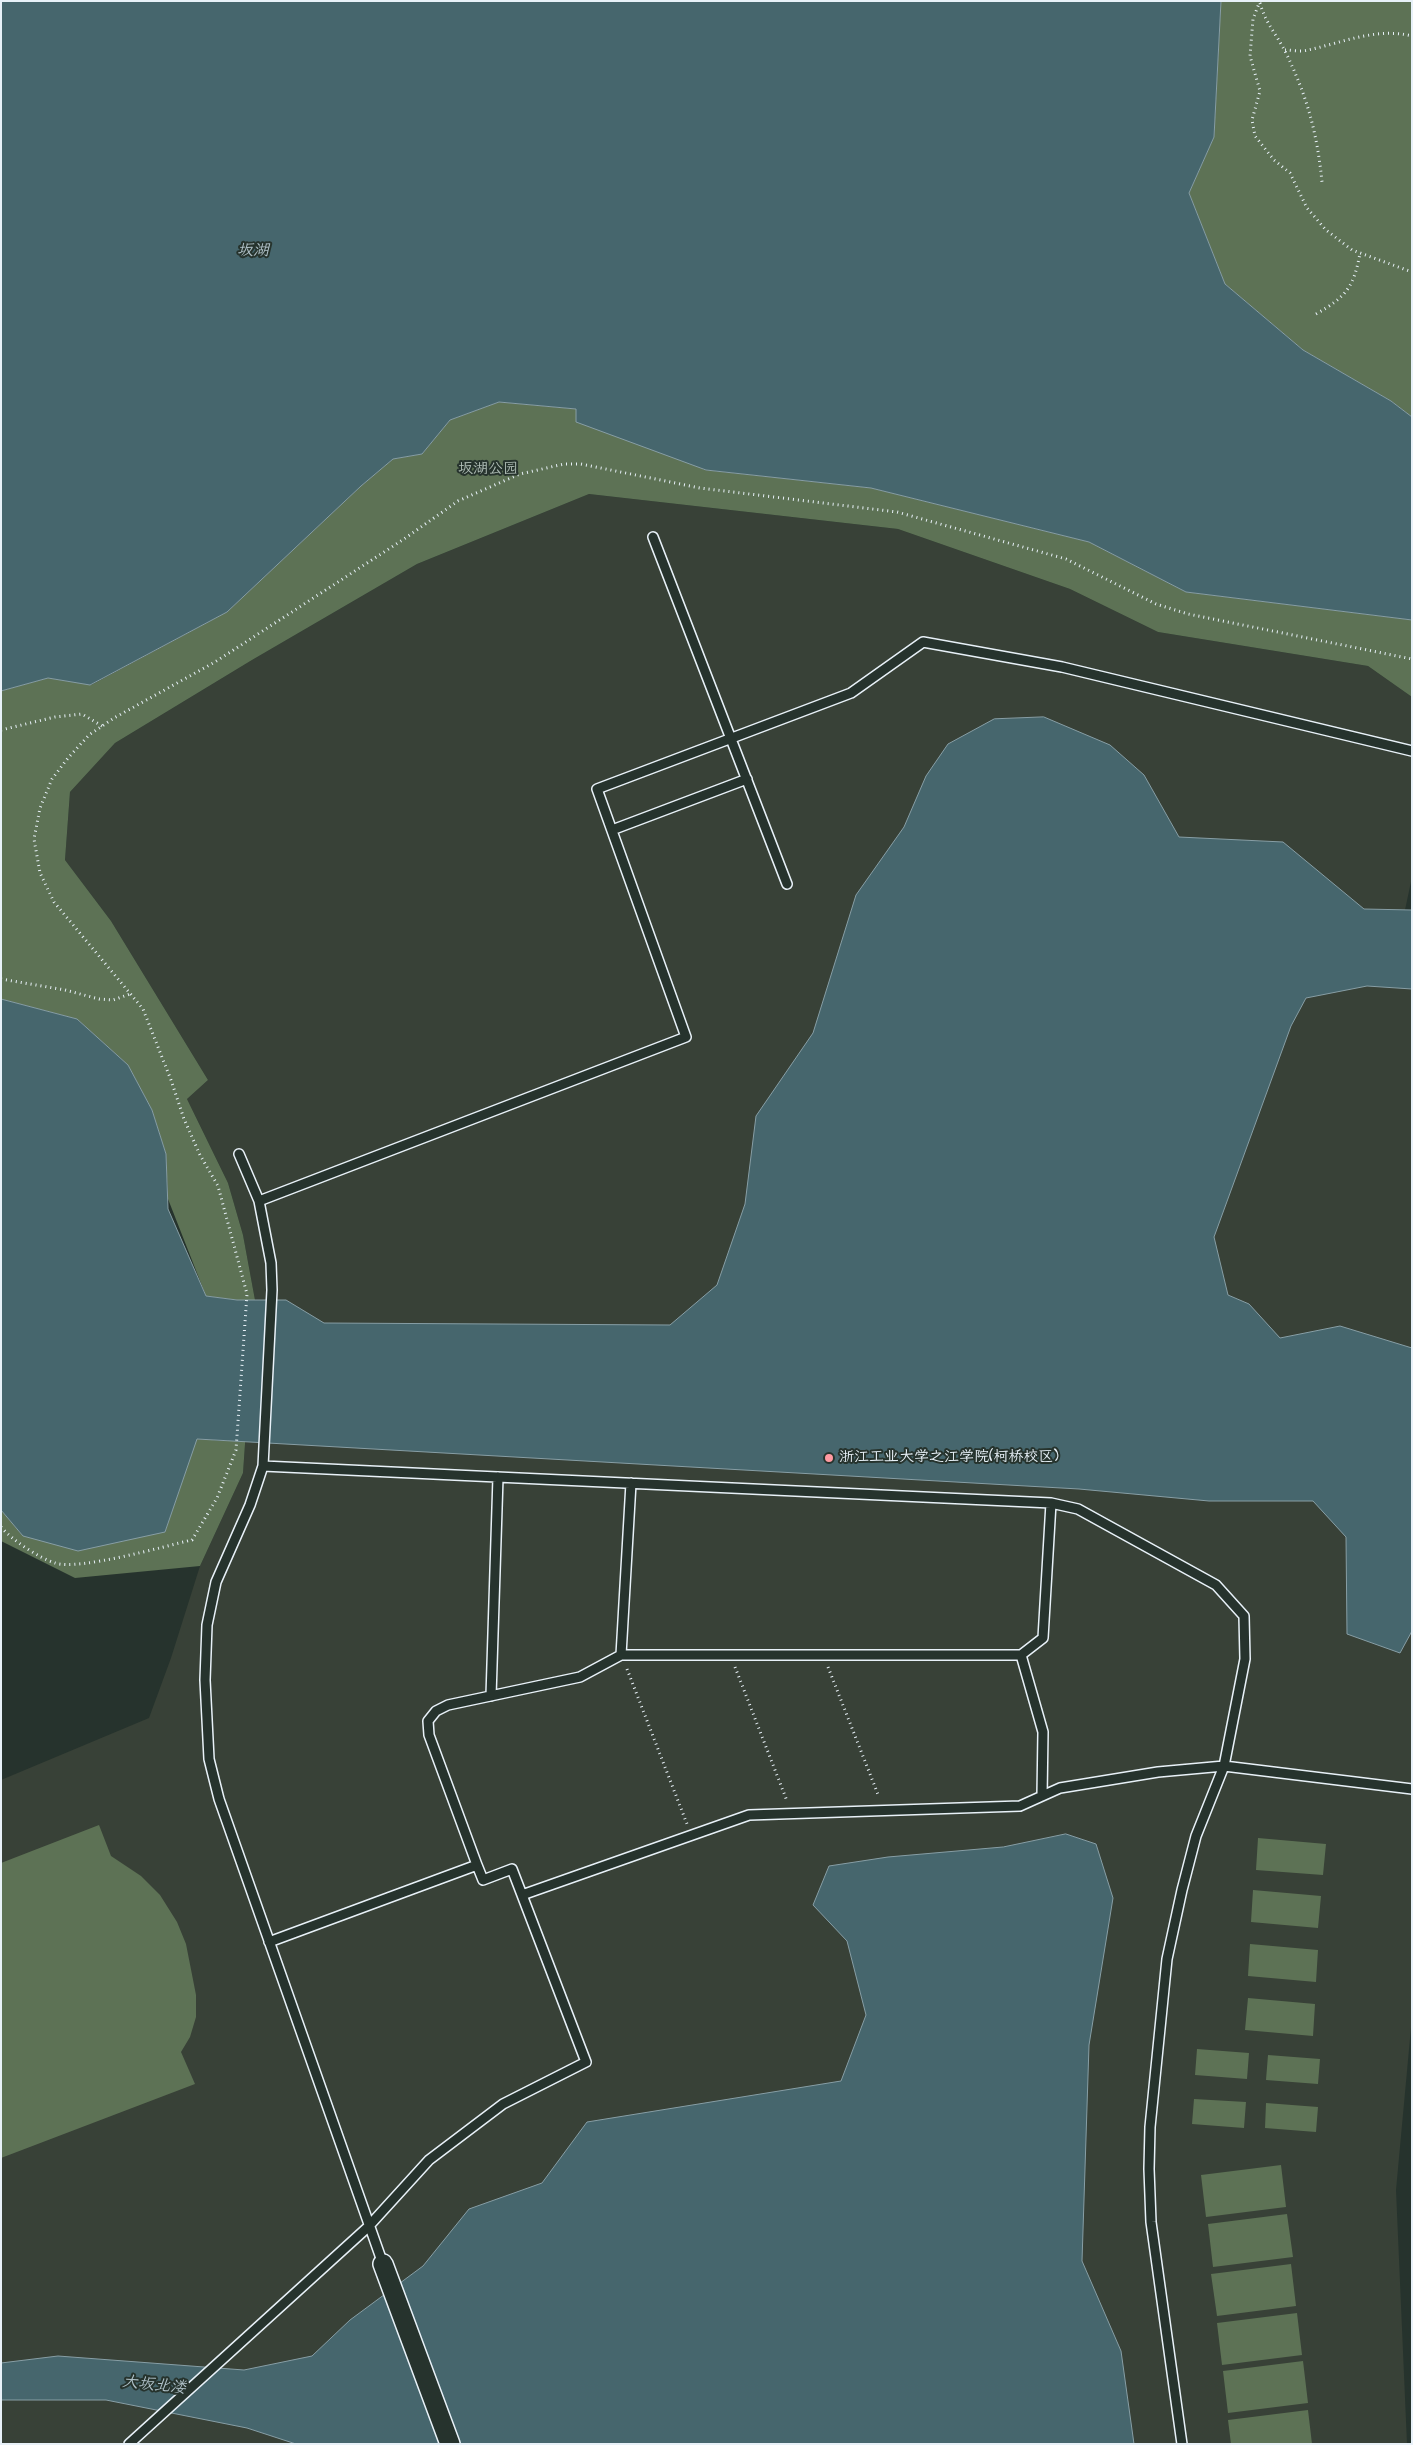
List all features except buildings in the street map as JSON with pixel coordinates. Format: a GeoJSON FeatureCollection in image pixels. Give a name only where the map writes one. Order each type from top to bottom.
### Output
{"type":"FeatureCollection","features":[{"type":"Feature","properties":{"kind":"street"},"geometry":{"type":"LineString","coordinates":[[383,2264],[450,2444]]}},
{"type":"Feature","properties":{"kind":"lane"},"geometry":{"type":"LineString","coordinates":[[653,537],[787,884]]}},
{"type":"Feature","properties":{"kind":"lane"},"geometry":{"type":"LineString","coordinates":[[259,1201],[686,1037],[597,789],[851,693],[923,642],[1062,667],[1412,751]]}},
{"type":"Feature","properties":{"kind":"lane"},"geometry":{"type":"LineString","coordinates":[[612,830],[747,779]]}},
{"type":"Feature","properties":{"kind":"lane"},"geometry":{"type":"LineString","coordinates":[[239,1154],[259,1201],[271,1264],[272,1290],[263,1466],[250,1505],[216,1582],[207,1625],[205,1680],[209,1759],[219,1799],[368,2226],[383,2264]]}},
{"type":"Feature","properties":{"kind":"lane"},"geometry":{"type":"LineString","coordinates":[[263,1466],[1051,1503],[1078,1509],[1216,1585],[1244,1616],[1245,1659],[1224,1766],[1196,1836],[1167,1960],[1150,2127],[1148,2169],[1151,2222],[1182,2444]]}},
{"type":"Feature","properties":{"kind":"lane"},"geometry":{"type":"LineString","coordinates":[[490,1696],[498,1477]]}},
{"type":"Feature","properties":{"kind":"lane"},"geometry":{"type":"LineString","coordinates":[[621,1654],[631,1483]]}},
{"type":"Feature","properties":{"kind":"lane"},"geometry":{"type":"LineString","coordinates":[[129,2444],[368,2226],[430,2160],[503,2104],[586,2062],[512,1869],[483,1880],[429,1735],[428,1721],[436,1711],[448,1705],[580,1677],[621,1654],[1021,1656],[1043,1638],[1051,1503]]}},
{"type":"Feature","properties":{"kind":"lane"},"geometry":{"type":"LineString","coordinates":[[1021,1656],[1043,1732],[1042,1796]]}},
{"type":"Feature","properties":{"kind":"lane"},"geometry":{"type":"LineString","coordinates":[[522,1895],[749,1814],[1020,1806],[1060,1788],[1158,1772],[1224,1766],[1412,1789]]}},
{"type":"Feature","properties":{"kind":"lane"},"geometry":{"type":"LineString","coordinates":[[269,1942],[478,1865]]}},
{"type":"Feature","properties":{"kind":"path"},"geometry":{"type":"LineString","coordinates":[[1260,2],[1265,20],[1284,50],[1311,113],[1318,143],[1322,182]]}},
{"type":"Feature","properties":{"kind":"path"},"geometry":{"type":"LineString","coordinates":[[1260,2],[1253,19],[1250,56],[1260,91],[1252,120],[1255,136],[1274,160],[1290,172],[1307,208],[1326,230],[1360,253],[1412,272]]}},
{"type":"Feature","properties":{"kind":"path"},"geometry":{"type":"LineString","coordinates":[[1284,50],[1307,50],[1357,37],[1381,34],[1412,36]]}},
{"type":"Feature","properties":{"kind":"path"},"geometry":{"type":"LineString","coordinates":[[1316,314],[1338,302],[1352,285],[1360,253]]}},
{"type":"Feature","properties":{"kind":"path"},"geometry":{"type":"LineString","coordinates":[[1,1527],[9,1537],[56,1564],[89,1563],[192,1540],[217,1498],[236,1450],[246,1294],[218,1186],[200,1155],[184,1119],[143,1009],[54,902],[40,873],[34,840],[40,808],[52,779],[89,735],[102,726],[153,695],[215,662],[382,554],[458,501],[520,474],[564,464],[580,464],[700,488],[897,512],[1066,559],[1156,604],[1188,614],[1412,659]]}},
{"type":"Feature","properties":{"kind":"path"},"geometry":{"type":"LineString","coordinates":[[1,730],[56,717],[82,714],[102,726]]}},
{"type":"Feature","properties":{"kind":"path"},"geometry":{"type":"LineString","coordinates":[[1,979],[65,990],[99,999],[113,1000],[130,994]]}},
{"type":"Feature","properties":{"kind":"path"},"geometry":{"type":"LineString","coordinates":[[621,1654],[691,1835]]}},
{"type":"Feature","properties":{"kind":"path"},"geometry":{"type":"LineString","coordinates":[[730,1655],[792,1813]]}},
{"type":"Feature","properties":{"kind":"path"},"geometry":{"type":"LineString","coordinates":[[824,1655],[884,1810]]}},
{"type":"Feature","properties":{"kind":"shaded area","name":"浙江工业大学之江学院(柯桥校区)"},"geometry":{"type":"Polygon","coordinates":[[[589,494],[898,529],[1070,589],[1158,632],[1368,666],[1412,697],[1412,877],[1405,910],[1412,910],[1412,2017],[1396,2190],[1407,2444],[1,2444],[1,1780],[149,1718],[171,1658],[200,1566],[243,1473],[255,1300],[243,1235],[228,1183],[187,1099],[208,1080],[111,921],[65,860],[70,792],[115,743],[252,660],[417,564],[589,494]]]}},
{"type":"Feature","properties":{"kind":"green space"},"geometry":{"type":"Polygon","coordinates":[[[1221,1],[1412,1],[1412,417],[1391,401],[1303,350],[1225,284],[1189,193],[1214,137],[1221,1]]]}},
{"type":"Feature","properties":{"kind":"green space","name":"坂湖公园"},"geometry":{"type":"Polygon","coordinates":[[[499,402],[576,409],[705,470],[871,488],[1089,542],[1186,592],[1412,620],[1412,697],[1368,666],[1158,632],[1070,589],[898,529],[589,494],[417,564],[252,660],[115,743],[70,792],[65,860],[111,921],[208,1080],[187,1099],[228,1183],[243,1235],[255,1300],[243,1473],[200,1566],[75,1578],[1,1541],[1,1510],[23,1536],[165,1532],[196,1439],[228,1441],[237,1300],[206,1296],[168,1199],[166,1154],[152,1110],[128,1065],[77,1019],[1,999],[1,691],[48,678],[91,685],[227,612],[361,486],[393,459],[422,454],[450,420],[499,402]]]}},
{"type":"Feature","properties":{"kind":"green space"},"geometry":{"type":"Polygon","coordinates":[[[99,1825],[111,1856],[141,1876],[160,1895],[177,1922],[186,1944],[196,1995],[196,2017],[190,2037],[181,2052],[195,2084],[1,2158],[1,1863],[99,1825]]]}},
{"type":"Feature","properties":{"kind":"green space"},"geometry":{"type":"Polygon","coordinates":[[[1258,1838],[1326,1844],[1323,1875],[1256,1870],[1258,1838]]]}},
{"type":"Feature","properties":{"kind":"green space"},"geometry":{"type":"Polygon","coordinates":[[[1253,1890],[1321,1896],[1318,1928],[1251,1922],[1253,1890]]]}},
{"type":"Feature","properties":{"kind":"green space"},"geometry":{"type":"Polygon","coordinates":[[[1250,1944],[1318,1950],[1316,1982],[1248,1976],[1250,1944]]]}},
{"type":"Feature","properties":{"kind":"green space"},"geometry":{"type":"Polygon","coordinates":[[[1248,1998],[1315,2004],[1313,2036],[1245,2030],[1248,1998]]]}},
{"type":"Feature","properties":{"kind":"green space"},"geometry":{"type":"Polygon","coordinates":[[[1197,2049],[1249,2053],[1247,2079],[1195,2075],[1197,2049]]]}},
{"type":"Feature","properties":{"kind":"green space"},"geometry":{"type":"Polygon","coordinates":[[[1268,2055],[1320,2059],[1318,2084],[1266,2080],[1268,2055]]]}},
{"type":"Feature","properties":{"kind":"green space"},"geometry":{"type":"Polygon","coordinates":[[[1194,2099],[1246,2102],[1244,2128],[1192,2124],[1194,2099]]]}},
{"type":"Feature","properties":{"kind":"green space"},"geometry":{"type":"Polygon","coordinates":[[[1266,2103],[1318,2107],[1316,2132],[1265,2128],[1266,2103]]]}},
{"type":"Feature","properties":{"kind":"green space"},"geometry":{"type":"Polygon","coordinates":[[[1281,2165],[1286,2207],[1206,2217],[1201,2175],[1281,2165]]]}},
{"type":"Feature","properties":{"kind":"green space"},"geometry":{"type":"Polygon","coordinates":[[[1287,2214],[1293,2257],[1213,2267],[1208,2224],[1287,2214]]]}},
{"type":"Feature","properties":{"kind":"green space"},"geometry":{"type":"Polygon","coordinates":[[[1291,2264],[1296,2306],[1217,2316],[1211,2274],[1291,2264]]]}},
{"type":"Feature","properties":{"kind":"green space"},"geometry":{"type":"Polygon","coordinates":[[[1297,2313],[1302,2355],[1222,2365],[1217,2323],[1297,2313]]]}},
{"type":"Feature","properties":{"kind":"green space"},"geometry":{"type":"Polygon","coordinates":[[[1303,2361],[1308,2403],[1228,2413],[1223,2371],[1303,2361]]]}},
{"type":"Feature","properties":{"kind":"green space"},"geometry":{"type":"Polygon","coordinates":[[[1308,2410],[1312,2444],[1231,2444],[1228,2420],[1308,2410]]]}},
{"type":"Feature","properties":{"kind":"water","name":"坂湖"},"geometry":{"type":"Polygon","coordinates":[[[1,1],[1221,1],[1214,137],[1189,193],[1225,284],[1303,350],[1391,401],[1412,417],[1412,620],[1186,592],[1089,542],[871,488],[706,470],[576,422],[576,409],[499,402],[450,420],[422,454],[393,459],[361,486],[227,612],[90,685],[48,678],[1,691],[1,1]]]}},
{"type":"Feature","properties":{"kind":"water"},"geometry":{"type":"Polygon","coordinates":[[[1044,717],[1110,745],[1144,775],[1179,837],[1283,842],[1364,909],[1412,910],[1412,989],[1367,986],[1306,998],[1291,1026],[1214,1237],[1228,1295],[1249,1304],[1280,1338],[1340,1326],[1412,1348],[1412,1631],[1400,1653],[1347,1634],[1346,1537],[1313,1501],[1209,1501],[1079,1489],[197,1439],[165,1532],[78,1551],[23,1536],[1,1510],[1,999],[77,1019],[128,1065],[152,1110],[166,1154],[168,1209],[206,1296],[237,1300],[286,1300],[324,1323],[670,1325],[717,1285],[745,1204],[756,1116],[813,1033],[856,895],[904,827],[926,776],[948,744],[994,719],[1044,717]]]}},
{"type":"Feature","properties":{"kind":"water","name":"大坂北溇"},"geometry":{"type":"Polygon","coordinates":[[[1066,1834],[1096,1844],[1113,1898],[1089,2045],[1082,2261],[1121,2351],[1134,2444],[296,2444],[247,2428],[106,2400],[1,2400],[1,2363],[58,2356],[244,2370],[312,2356],[350,2320],[423,2266],[469,2209],[542,2183],[587,2122],[841,2081],[866,2015],[847,1941],[813,1905],[829,1866],[888,1857],[1003,1847],[1066,1834]]]}},
{"type":"Feature","properties":{"kind":"place","name":"浙江工业大学之江学院(柯桥校区)"},"geometry":{"type":"Point","coordinates":[829,1458]}}]}
